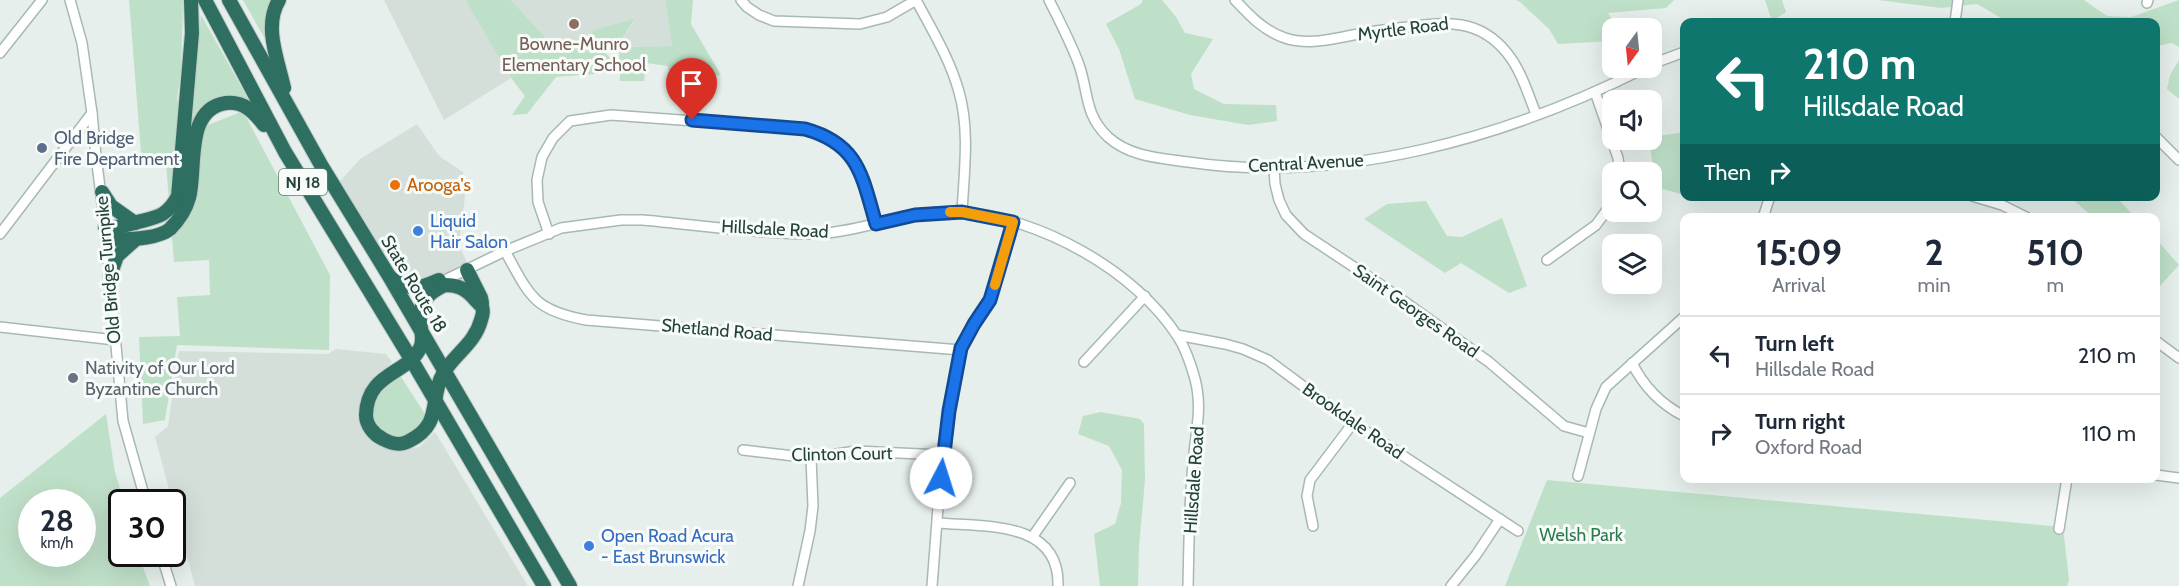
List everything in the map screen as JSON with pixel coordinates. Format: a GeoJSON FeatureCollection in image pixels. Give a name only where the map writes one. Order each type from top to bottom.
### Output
{"type":"FeatureCollection","features":[{"type":"Feature","properties":{"kind":"highway"},"geometry":{"type":"LineString","coordinates":[[106,234],[161,216],[171,208],[178,196],[192,33],[191,0]]}},
{"type":"Feature","properties":{"kind":"highway","name":"NJ 18"},"geometry":{"type":"LineString","coordinates":[[205,0],[285,152],[411,359],[544,586]]}},
{"type":"Feature","properties":{"kind":"highway","name":"State Route 18"},"geometry":{"type":"LineString","coordinates":[[229,0],[321,165],[389,276],[570,586]]}},
{"type":"Feature","properties":{"kind":"highway"},"geometry":{"type":"LineString","coordinates":[[279,0],[271,29],[287,102]]}},
{"type":"Feature","properties":{"kind":"highway"},"geometry":{"type":"LineString","coordinates":[[106,234],[136,239],[168,231],[184,211],[189,197],[197,128],[208,111],[217,106],[237,103],[247,107],[255,113],[285,152]]}},
{"type":"Feature","properties":{"kind":"highway"},"geometry":{"type":"LineString","coordinates":[[102,192],[111,206],[135,223]]}},
{"type":"Feature","properties":{"kind":"highway"},"geometry":{"type":"LineString","coordinates":[[110,276],[117,256],[136,239]]}},
{"type":"Feature","properties":{"kind":"highway"},"geometry":{"type":"LineString","coordinates":[[446,282],[432,291],[425,299],[420,319],[421,346],[411,359],[382,379],[372,391],[366,407],[366,421],[377,436],[392,444],[405,444],[418,437],[429,426],[444,371],[468,346],[478,331],[483,314],[481,298],[467,270]]}},
{"type":"Feature","properties":{"kind":"highway"},"geometry":{"type":"LineString","coordinates":[[389,276],[407,287],[418,289],[439,280],[456,285],[466,290],[482,307]]}},
{"type":"Feature","properties":{"kind":"street"},"geometry":{"type":"LineString","coordinates":[[0,53],[42,0]]}},
{"type":"Feature","properties":{"kind":"street","name":"Old Bridge Turnpike"},"geometry":{"type":"LineString","coordinates":[[70,0],[82,43],[102,192],[123,420],[142,489]]}},
{"type":"Feature","properties":{"kind":"street"},"geometry":{"type":"LineString","coordinates":[[741,0],[759,15],[774,21],[860,24],[887,17],[916,0],[949,62],[960,93],[965,125],[962,212]]}},
{"type":"Feature","properties":{"kind":"street","name":"Central Avenue"},"geometry":{"type":"LineString","coordinates":[[1049,0],[1079,65],[1090,111],[1102,131],[1114,142],[1135,153],[1197,164],[1274,167],[1344,163],[1388,157],[1462,140],[1595,92],[1624,78]]}},
{"type":"Feature","properties":{"kind":"street","name":"Myrtle Road"},"geometry":{"type":"LineString","coordinates":[[1235,0],[1268,30],[1284,38],[1301,42],[1326,41],[1373,31],[1441,22],[1457,23],[1473,28],[1495,40],[1512,59],[1536,114]]}},
{"type":"Feature","properties":{"kind":"street"},"geometry":{"type":"LineString","coordinates":[[1956,18],[1958,0]]}},
{"type":"Feature","properties":{"kind":"street"},"geometry":{"type":"LineString","coordinates":[[1662,60],[1680,54]]}},
{"type":"Feature","properties":{"kind":"street"},"geometry":{"type":"LineString","coordinates":[[1595,92],[1619,162]]}},
{"type":"Feature","properties":{"kind":"street"},"geometry":{"type":"LineString","coordinates":[[0,234],[92,113]]}},
{"type":"Feature","properties":{"kind":"street"},"geometry":{"type":"LineString","coordinates":[[549,234],[538,202],[537,180],[542,157],[553,138],[570,121],[611,115],[805,129],[822,134],[839,144],[861,172],[876,224]]}},
{"type":"Feature","properties":{"kind":"street"},"geometry":{"type":"LineString","coordinates":[[2160,141],[2179,160]]}},
{"type":"Feature","properties":{"kind":"street","name":"Saint Georges Road"},"geometry":{"type":"LineString","coordinates":[[1274,167],[1279,200],[1286,215],[1304,234],[1381,285],[1489,362],[1564,426],[1589,433]]}},
{"type":"Feature","properties":{"kind":"street"},"geometry":{"type":"LineString","coordinates":[[1988,201],[2018,213]]}},
{"type":"Feature","properties":{"kind":"street","name":"Hillsdale Road"},"geometry":{"type":"LineString","coordinates":[[446,282],[505,251],[561,228],[621,220],[804,234],[853,230],[915,215],[962,212],[1038,229],[1097,260],[1144,296],[1177,335],[1188,357],[1195,380],[1199,419],[1193,464],[1188,586]]}},
{"type":"Feature","properties":{"kind":"street"},"geometry":{"type":"LineString","coordinates":[[1547,260],[1596,225],[1602,217]]}},
{"type":"Feature","properties":{"kind":"street"},"geometry":{"type":"LineString","coordinates":[[932,586],[942,455],[961,350],[990,300],[1013,222]]}},
{"type":"Feature","properties":{"kind":"street","name":"Shetland Road"},"geometry":{"type":"LineString","coordinates":[[505,251],[527,290],[543,307],[560,315],[586,320],[961,350]]}},
{"type":"Feature","properties":{"kind":"street"},"geometry":{"type":"LineString","coordinates":[[1084,362],[1144,296]]}},
{"type":"Feature","properties":{"kind":"street"},"geometry":{"type":"LineString","coordinates":[[1578,476],[1596,409],[1606,387],[1680,321]]}},
{"type":"Feature","properties":{"kind":"street"},"geometry":{"type":"LineString","coordinates":[[0,327],[115,340]]}},
{"type":"Feature","properties":{"kind":"street","name":"Brookdale Road"},"geometry":{"type":"LineString","coordinates":[[1177,335],[1225,344],[1268,360],[1353,423],[1518,531]]}},
{"type":"Feature","properties":{"kind":"street"},"geometry":{"type":"LineString","coordinates":[[2160,344],[2179,358]]}},
{"type":"Feature","properties":{"kind":"street"},"geometry":{"type":"LineString","coordinates":[[1632,363],[1642,382],[1657,398],[1680,413]]}},
{"type":"Feature","properties":{"kind":"street"},"geometry":{"type":"LineString","coordinates":[[1312,525],[1307,496],[1310,480],[1353,423]]}},
{"type":"Feature","properties":{"kind":"street","name":"Clinton Court"},"geometry":{"type":"LineString","coordinates":[[743,450],[811,458],[856,452],[942,455]]}},
{"type":"Feature","properties":{"kind":"street"},"geometry":{"type":"LineString","coordinates":[[798,586],[813,506],[811,458]]}},
{"type":"Feature","properties":{"kind":"street"},"geometry":{"type":"LineString","coordinates":[[2160,476],[2179,478]]}},
{"type":"Feature","properties":{"kind":"street"},"geometry":{"type":"LineString","coordinates":[[1033,537],[1070,483]]}},
{"type":"Feature","properties":{"kind":"street"},"geometry":{"type":"LineString","coordinates":[[2059,530],[2066,483]]}},
{"type":"Feature","properties":{"kind":"street"},"geometry":{"type":"LineString","coordinates":[[1451,586],[1476,555],[1500,519]]}},
{"type":"Feature","properties":{"kind":"street"},"geometry":{"type":"LineString","coordinates":[[938,523],[1017,530],[1033,537],[1045,547],[1054,561],[1058,586]]}},
{"type":"Feature","properties":{"kind":"street"},"geometry":{"type":"LineString","coordinates":[[165,567],[171,586]]}},
{"type":"Feature","properties":{"kind":"shaded area"},"geometry":{"type":"Polygon","coordinates":[[[384,0],[465,0],[511,78],[444,120],[384,0]]]}},
{"type":"Feature","properties":{"kind":"shaded area","name":"Bowne-Munro Elementary School"},"geometry":{"type":"Polygon","coordinates":[[[511,0],[665,0],[672,46],[619,47],[619,43],[635,20],[587,49],[558,51],[511,0]]]}},
{"type":"Feature","properties":{"kind":"shaded area"},"geometry":{"type":"Polygon","coordinates":[[[417,124],[439,156],[463,172],[465,196],[459,246],[470,268],[423,288],[389,276],[335,187],[360,159],[417,124]]]}},
{"type":"Feature","properties":{"kind":"shaded area"},"geometry":{"type":"Polygon","coordinates":[[[336,349],[386,354],[392,362],[376,379],[361,421],[374,444],[396,452],[419,447],[435,432],[528,586],[195,586],[186,552],[186,489],[169,489],[155,437],[168,426],[179,351],[328,354],[336,349]]]}},
{"type":"Feature","properties":{"kind":"green space"},"geometry":{"type":"Polygon","coordinates":[[[129,0],[183,0],[181,71],[177,100],[191,112],[201,15],[251,104],[232,100],[198,118],[208,125],[243,111],[330,275],[329,350],[177,345],[165,420],[143,424],[139,337],[180,336],[177,297],[210,295],[209,260],[174,262],[166,164],[141,152],[129,0]]]}},
{"type":"Feature","properties":{"kind":"green space"},"geometry":{"type":"Polygon","coordinates":[[[243,0],[273,0],[267,40],[265,39],[243,0]]]}},
{"type":"Feature","properties":{"kind":"green space"},"geometry":{"type":"Polygon","coordinates":[[[465,0],[511,0],[558,51],[587,49],[593,30],[635,19],[619,43],[599,46],[610,58],[607,73],[556,77],[527,114],[512,115],[525,96],[511,78],[465,0]]]}},
{"type":"Feature","properties":{"kind":"green space"},"geometry":{"type":"Polygon","coordinates":[[[665,0],[693,0],[691,24],[721,75],[671,83],[668,66],[646,63],[644,81],[620,81],[619,47],[672,46],[665,0]]]}},
{"type":"Feature","properties":{"kind":"green space"},"geometry":{"type":"Polygon","coordinates":[[[1143,0],[1162,0],[1185,33],[1213,39],[1191,74],[1194,89],[1224,104],[1276,105],[1277,121],[1248,125],[1190,115],[1135,99],[1119,49],[1106,24],[1141,4],[1143,0]]]}},
{"type":"Feature","properties":{"kind":"green space"},"geometry":{"type":"Polygon","coordinates":[[[1516,0],[1674,0],[1666,8],[1608,13],[1611,18],[1602,18],[1602,42],[1558,44],[1549,29],[1516,0]]]}},
{"type":"Feature","properties":{"kind":"green space"},"geometry":{"type":"Polygon","coordinates":[[[1765,0],[1782,0],[1786,12],[1777,18],[1771,18],[1765,0]]]}},
{"type":"Feature","properties":{"kind":"green space"},"geometry":{"type":"Polygon","coordinates":[[[1878,0],[2084,0],[2107,16],[2131,17],[2179,0],[2179,47],[2172,43],[2160,45],[2160,18],[2001,18],[1977,4],[1941,8],[1878,0]]]}},
{"type":"Feature","properties":{"kind":"green space"},"geometry":{"type":"Polygon","coordinates":[[[2179,60],[2179,99],[2167,89],[2170,75],[2179,60]]]}},
{"type":"Feature","properties":{"kind":"green space"},"geometry":{"type":"Polygon","coordinates":[[[1680,133],[1680,194],[1662,189],[1662,162],[1652,162],[1650,150],[1662,150],[1662,135],[1680,133]]]}},
{"type":"Feature","properties":{"kind":"green space"},"geometry":{"type":"Polygon","coordinates":[[[1426,201],[1447,236],[1462,237],[1502,218],[1527,286],[1509,293],[1461,263],[1445,273],[1364,219],[1387,204],[1426,201]]]}},
{"type":"Feature","properties":{"kind":"green space"},"geometry":{"type":"Polygon","coordinates":[[[2075,201],[2120,201],[2131,213],[2088,213],[2075,201]]]}},
{"type":"Feature","properties":{"kind":"green space"},"geometry":{"type":"Polygon","coordinates":[[[2160,244],[2179,265],[2160,286],[2160,244]]]}},
{"type":"Feature","properties":{"kind":"green space"},"geometry":{"type":"Polygon","coordinates":[[[398,375],[425,414],[420,426],[413,434],[403,437],[384,432],[376,425],[372,414],[373,402],[377,394],[398,375]]]}},
{"type":"Feature","properties":{"kind":"green space"},"geometry":{"type":"Polygon","coordinates":[[[1101,412],[1140,419],[1144,424],[1145,480],[1138,586],[1100,586],[1094,534],[1115,524],[1121,503],[1122,470],[1109,446],[1078,434],[1083,416],[1101,412]]]}},
{"type":"Feature","properties":{"kind":"green space"},"geometry":{"type":"Polygon","coordinates":[[[106,414],[115,472],[120,489],[108,489],[108,567],[143,567],[150,586],[0,586],[0,498],[106,414]]]}},
{"type":"Feature","properties":{"kind":"green space","name":"Welsh Park"},"geometry":{"type":"Polygon","coordinates":[[[1547,480],[2063,527],[2069,580],[2067,586],[1505,586],[1547,480]]]}},
{"type":"Feature","properties":{"kind":"slow traffic"},"geometry":{"type":"LineString","coordinates":[[950,212],[962,212],[1013,222],[995,285]]}},
{"type":"Feature","properties":{"kind":"place","name":"Bowne-Munro Elementary School"},"geometry":{"type":"Point","coordinates":[574,24]}},
{"type":"Feature","properties":{"kind":"place","name":"Old Bridge Fire Department"},"geometry":{"type":"Point","coordinates":[42,148]}},
{"type":"Feature","properties":{"kind":"place","name":"Arooga's"},"geometry":{"type":"Point","coordinates":[395,185]}},
{"type":"Feature","properties":{"kind":"place","name":"Liquid Hair Salon"},"geometry":{"type":"Point","coordinates":[418,231]}},
{"type":"Feature","properties":{"kind":"place","name":"Nativity of Our Lord Byzantine Church"},"geometry":{"type":"Point","coordinates":[73,378]}},
{"type":"Feature","properties":{"kind":"place","name":"Open Road Acura - East Brunswick"},"geometry":{"type":"Point","coordinates":[589,546]}},
{"type":"Feature","properties":{"kind":"route"},"geometry":{"type":"LineString","coordinates":[[692,120],[805,129],[822,134],[839,144],[861,172],[876,224],[915,215],[962,212],[1013,222],[990,300],[961,348],[942,455],[941,478]]}}]}
